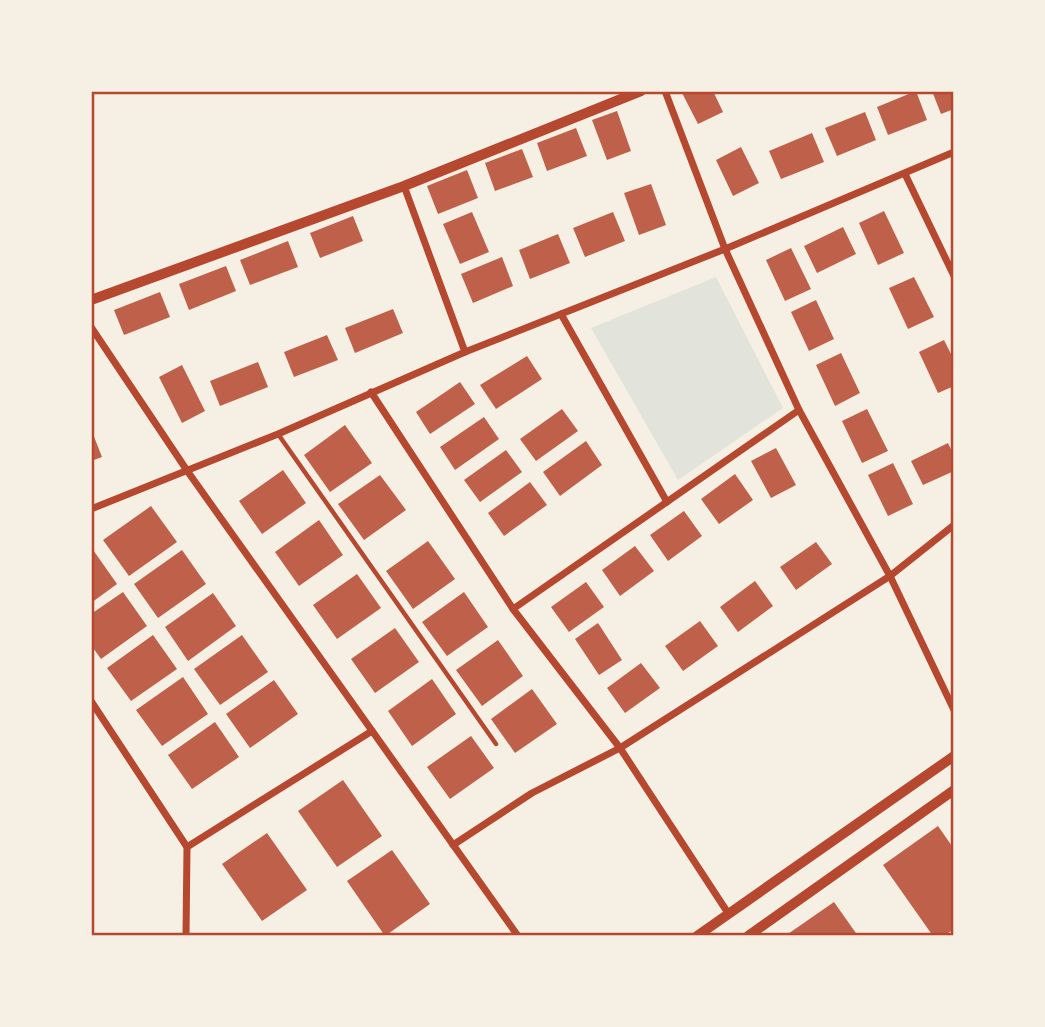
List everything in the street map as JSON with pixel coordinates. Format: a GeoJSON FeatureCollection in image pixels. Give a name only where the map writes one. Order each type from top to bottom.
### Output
{"type":"FeatureCollection","features":[{"type":"Feature","properties":{"kind":"street"},"geometry":{"type":"LineString","coordinates":[[91,300],[404,186],[641,91]]}},
{"type":"Feature","properties":{"kind":"street"},"geometry":{"type":"LineString","coordinates":[[665,91],[725,249],[799,410],[890,576],[954,710]]}},
{"type":"Feature","properties":{"kind":"street"},"geometry":{"type":"LineString","coordinates":[[91,509],[188,472],[465,352],[725,249],[954,152]]}},
{"type":"Feature","properties":{"kind":"street"},"geometry":{"type":"LineString","coordinates":[[905,174],[954,276]]}},
{"type":"Feature","properties":{"kind":"street"},"geometry":{"type":"LineString","coordinates":[[404,186],[465,352]]}},
{"type":"Feature","properties":{"kind":"street"},"geometry":{"type":"LineString","coordinates":[[561,314],[667,502]]}},
{"type":"Feature","properties":{"kind":"street"},"geometry":{"type":"LineString","coordinates":[[91,327],[188,472],[518,936]]}},
{"type":"Feature","properties":{"kind":"street"},"geometry":{"type":"LineString","coordinates":[[371,392],[513,609],[621,748],[728,913]]}},
{"type":"Feature","properties":{"kind":"street"},"geometry":{"type":"LineString","coordinates":[[513,609],[799,410]]}},
{"type":"Feature","properties":{"kind":"street"},"geometry":{"type":"LineString","coordinates":[[453,845],[532,793],[621,748],[890,576],[954,525]]}},
{"type":"Feature","properties":{"kind":"street"},"geometry":{"type":"LineString","coordinates":[[91,701],[187,847],[186,936]]}},
{"type":"Feature","properties":{"kind":"street"},"geometry":{"type":"LineString","coordinates":[[91,718],[100,714]]}},
{"type":"Feature","properties":{"kind":"street"},"geometry":{"type":"LineString","coordinates":[[187,847],[372,731]]}},
{"type":"Feature","properties":{"kind":"street"},"geometry":{"type":"LineString","coordinates":[[697,936],[954,756]]}},
{"type":"Feature","properties":{"kind":"street"},"geometry":{"type":"LineString","coordinates":[[748,936],[954,790]]}},
{"type":"Feature","properties":{"kind":"lane"},"geometry":{"type":"LineString","coordinates":[[278,434],[496,744]]}},
{"type":"Feature","properties":{"kind":"shaded area"},"geometry":{"type":"Polygon","coordinates":[[[716,277],[783,408],[678,480],[591,328],[716,277]]]}},
{"type":"Feature","properties":{"kind":"building"},"geometry":{"type":"Polygon","coordinates":[[[681,91],[713,91],[723,112],[698,124],[681,91]]]}},
{"type":"Feature","properties":{"kind":"building"},"geometry":{"type":"Polygon","coordinates":[[[916,91],[927,120],[888,135],[877,107],[916,91]]]}},
{"type":"Feature","properties":{"kind":"building"},"geometry":{"type":"Polygon","coordinates":[[[932,91],[954,91],[954,109],[941,114],[932,91]]]}},
{"type":"Feature","properties":{"kind":"building"},"geometry":{"type":"Polygon","coordinates":[[[617,111],[631,151],[607,160],[592,120],[617,111]]]}},
{"type":"Feature","properties":{"kind":"building"},"geometry":{"type":"Polygon","coordinates":[[[865,112],[876,140],[837,156],[825,128],[865,112]]]}},
{"type":"Feature","properties":{"kind":"building"},"geometry":{"type":"Polygon","coordinates":[[[576,128],[587,156],[547,171],[537,143],[576,128]]]}},
{"type":"Feature","properties":{"kind":"building"},"geometry":{"type":"Polygon","coordinates":[[[812,133],[824,162],[781,179],[769,151],[812,133]]]}},
{"type":"Feature","properties":{"kind":"building"},"geometry":{"type":"Polygon","coordinates":[[[741,147],[759,183],[733,196],[716,160],[741,147]]]}},
{"type":"Feature","properties":{"kind":"building"},"geometry":{"type":"Polygon","coordinates":[[[522,149],[533,177],[495,191],[485,163],[522,149]]]}},
{"type":"Feature","properties":{"kind":"building"},"geometry":{"type":"Polygon","coordinates":[[[467,170],[478,198],[438,214],[427,186],[467,170]]]}},
{"type":"Feature","properties":{"kind":"building"},"geometry":{"type":"Polygon","coordinates":[[[651,184],[666,225],[639,235],[624,193],[651,184]]]}},
{"type":"Feature","properties":{"kind":"building"},"geometry":{"type":"Polygon","coordinates":[[[884,211],[904,253],[878,265],[859,223],[884,211]]]}},
{"type":"Feature","properties":{"kind":"building"},"geometry":{"type":"Polygon","coordinates":[[[472,212],[489,252],[460,264],[443,224],[472,212]]]}},
{"type":"Feature","properties":{"kind":"building"},"geometry":{"type":"Polygon","coordinates":[[[613,212],[625,241],[585,257],[573,228],[613,212]]]}},
{"type":"Feature","properties":{"kind":"building"},"geometry":{"type":"Polygon","coordinates":[[[353,216],[363,241],[320,258],[310,233],[353,216]]]}},
{"type":"Feature","properties":{"kind":"building"},"geometry":{"type":"Polygon","coordinates":[[[843,227],[856,254],[817,273],[804,246],[843,227]]]}},
{"type":"Feature","properties":{"kind":"building"},"geometry":{"type":"Polygon","coordinates":[[[558,234],[570,263],[530,279],[519,250],[558,234]]]}},
{"type":"Feature","properties":{"kind":"building"},"geometry":{"type":"Polygon","coordinates":[[[288,241],[298,267],[250,285],[240,260],[288,241]]]}},
{"type":"Feature","properties":{"kind":"building"},"geometry":{"type":"Polygon","coordinates":[[[791,248],[811,289],[785,301],[766,260],[791,248]]]}},
{"type":"Feature","properties":{"kind":"building"},"geometry":{"type":"Polygon","coordinates":[[[502,257],[513,286],[473,303],[461,274],[502,257]]]}},
{"type":"Feature","properties":{"kind":"building"},"geometry":{"type":"Polygon","coordinates":[[[226,266],[236,291],[189,310],[179,284],[226,266]]]}},
{"type":"Feature","properties":{"kind":"building"},"geometry":{"type":"Polygon","coordinates":[[[914,277],[934,317],[908,329],[889,288],[914,277]]]}},
{"type":"Feature","properties":{"kind":"building"},"geometry":{"type":"Polygon","coordinates":[[[160,292],[170,317],[124,335],[114,310],[160,292]]]}},
{"type":"Feature","properties":{"kind":"building"},"geometry":{"type":"Polygon","coordinates":[[[816,300],[834,339],[809,351],[791,312],[816,300]]]}},
{"type":"Feature","properties":{"kind":"building"},"geometry":{"type":"Polygon","coordinates":[[[393,309],[403,333],[355,353],[345,328],[393,309]]]}},
{"type":"Feature","properties":{"kind":"building"},"geometry":{"type":"Polygon","coordinates":[[[327,335],[338,360],[294,377],[284,352],[327,335]]]}},
{"type":"Feature","properties":{"kind":"building"},"geometry":{"type":"Polygon","coordinates":[[[944,340],[954,360],[954,386],[938,393],[919,352],[944,340]]]}},
{"type":"Feature","properties":{"kind":"building"},"geometry":{"type":"Polygon","coordinates":[[[841,353],[860,393],[835,406],[816,365],[841,353]]]}},
{"type":"Feature","properties":{"kind":"building"},"geometry":{"type":"Polygon","coordinates":[[[527,356],[542,379],[496,409],[480,385],[527,356]]]}},
{"type":"Feature","properties":{"kind":"building"},"geometry":{"type":"Polygon","coordinates":[[[258,362],[268,387],[220,406],[210,381],[258,362]]]}},
{"type":"Feature","properties":{"kind":"building"},"geometry":{"type":"Polygon","coordinates":[[[182,365],[205,411],[182,423],[159,377],[182,365]]]}},
{"type":"Feature","properties":{"kind":"building"},"geometry":{"type":"Polygon","coordinates":[[[460,382],[475,404],[430,434],[416,412],[460,382]]]}},
{"type":"Feature","properties":{"kind":"building"},"geometry":{"type":"Polygon","coordinates":[[[562,409],[578,431],[536,461],[520,439],[562,409]]]}},
{"type":"Feature","properties":{"kind":"building"},"geometry":{"type":"Polygon","coordinates":[[[867,409],[888,451],[862,463],[842,421],[867,409]]]}},
{"type":"Feature","properties":{"kind":"building"},"geometry":{"type":"Polygon","coordinates":[[[484,417],[499,439],[455,470],[440,447],[484,417]]]}},
{"type":"Feature","properties":{"kind":"building"},"geometry":{"type":"Polygon","coordinates":[[[345,425],[372,463],[330,492],[304,455],[345,425]]]}},
{"type":"Feature","properties":{"kind":"building"},"geometry":{"type":"Polygon","coordinates":[[[91,429],[102,457],[91,461],[91,429]]]}},
{"type":"Feature","properties":{"kind":"building"},"geometry":{"type":"Polygon","coordinates":[[[586,441],[602,465],[560,496],[543,472],[586,441]]]}},
{"type":"Feature","properties":{"kind":"building"},"geometry":{"type":"Polygon","coordinates":[[[948,443],[954,456],[954,471],[923,485],[911,461],[948,443]]]}},
{"type":"Feature","properties":{"kind":"building"},"geometry":{"type":"Polygon","coordinates":[[[776,448],[796,485],[771,498],[751,461],[776,448]]]}},
{"type":"Feature","properties":{"kind":"building"},"geometry":{"type":"Polygon","coordinates":[[[506,450],[522,472],[480,502],[464,480],[506,450]]]}},
{"type":"Feature","properties":{"kind":"building"},"geometry":{"type":"Polygon","coordinates":[[[893,463],[913,504],[888,516],[868,475],[893,463]]]}},
{"type":"Feature","properties":{"kind":"building"},"geometry":{"type":"Polygon","coordinates":[[[283,470],[306,503],[262,534],[239,501],[283,470]]]}},
{"type":"Feature","properties":{"kind":"building"},"geometry":{"type":"Polygon","coordinates":[[[735,474],[753,500],[719,524],[701,499],[735,474]]]}},
{"type":"Feature","properties":{"kind":"building"},"geometry":{"type":"Polygon","coordinates":[[[380,475],[406,510],[364,540],[338,504],[380,475]]]}},
{"type":"Feature","properties":{"kind":"building"},"geometry":{"type":"Polygon","coordinates":[[[530,482],[547,505],[504,536],[488,513],[530,482]]]}},
{"type":"Feature","properties":{"kind":"building"},"geometry":{"type":"Polygon","coordinates":[[[151,506],[177,542],[129,576],[103,540],[151,506]]]}},
{"type":"Feature","properties":{"kind":"building"},"geometry":{"type":"Polygon","coordinates":[[[684,511],[702,536],[668,561],[650,535],[684,511]]]}},
{"type":"Feature","properties":{"kind":"building"},"geometry":{"type":"Polygon","coordinates":[[[319,520],[343,555],[299,586],[275,552],[319,520]]]}},
{"type":"Feature","properties":{"kind":"building"},"geometry":{"type":"Polygon","coordinates":[[[428,541],[455,579],[413,609],[386,571],[428,541]]]}},
{"type":"Feature","properties":{"kind":"building"},"geometry":{"type":"Polygon","coordinates":[[[816,542],[832,564],[796,590],[780,567],[816,542]]]}},
{"type":"Feature","properties":{"kind":"building"},"geometry":{"type":"Polygon","coordinates":[[[635,546],[654,571],[620,596],[602,570],[635,546]]]}},
{"type":"Feature","properties":{"kind":"building"},"geometry":{"type":"Polygon","coordinates":[[[91,547],[117,584],[91,603],[91,547]]]}},
{"type":"Feature","properties":{"kind":"building"},"geometry":{"type":"Polygon","coordinates":[[[182,550],[206,584],[158,618],[134,584],[182,550]]]}},
{"type":"Feature","properties":{"kind":"building"},"geometry":{"type":"Polygon","coordinates":[[[357,574],[381,608],[337,639],[313,605],[357,574]]]}},
{"type":"Feature","properties":{"kind":"building"},"geometry":{"type":"Polygon","coordinates":[[[755,581],[773,606],[738,632],[720,607],[755,581]]]}},
{"type":"Feature","properties":{"kind":"building"},"geometry":{"type":"Polygon","coordinates":[[[586,582],[604,607],[569,632],[551,607],[586,582]]]}},
{"type":"Feature","properties":{"kind":"building"},"geometry":{"type":"Polygon","coordinates":[[[123,592],[147,626],[101,659],[91,645],[91,614],[123,592]]]}},
{"type":"Feature","properties":{"kind":"building"},"geometry":{"type":"Polygon","coordinates":[[[464,592],[488,627],[447,656],[422,622],[464,592]]]}},
{"type":"Feature","properties":{"kind":"building"},"geometry":{"type":"Polygon","coordinates":[[[213,593],[236,626],[188,661],[165,627],[213,593]]]}},
{"type":"Feature","properties":{"kind":"building"},"geometry":{"type":"Polygon","coordinates":[[[700,621],[718,646],[683,671],[665,646],[700,621]]]}},
{"type":"Feature","properties":{"kind":"building"},"geometry":{"type":"Polygon","coordinates":[[[598,623],[622,660],[599,675],[575,639],[598,623]]]}},
{"type":"Feature","properties":{"kind":"building"},"geometry":{"type":"Polygon","coordinates":[[[395,628],[419,662],[375,693],[351,659],[395,628]]]}},
{"type":"Feature","properties":{"kind":"building"},"geometry":{"type":"Polygon","coordinates":[[[153,635],[177,669],[131,701],[107,668],[153,635]]]}},
{"type":"Feature","properties":{"kind":"building"},"geometry":{"type":"Polygon","coordinates":[[[242,635],[268,672],[220,705],[194,669],[242,635]]]}},
{"type":"Feature","properties":{"kind":"building"},"geometry":{"type":"Polygon","coordinates":[[[498,640],[523,676],[482,706],[456,670],[498,640]]]}},
{"type":"Feature","properties":{"kind":"building"},"geometry":{"type":"Polygon","coordinates":[[[641,663],[660,688],[625,713],[607,688],[641,663]]]}},
{"type":"Feature","properties":{"kind":"building"},"geometry":{"type":"Polygon","coordinates":[[[183,677],[208,714],[162,746],[136,710],[183,677]]]}},
{"type":"Feature","properties":{"kind":"building"},"geometry":{"type":"Polygon","coordinates":[[[432,679],[456,714],[412,746],[388,711],[432,679]]]}},
{"type":"Feature","properties":{"kind":"building"},"geometry":{"type":"Polygon","coordinates":[[[274,680],[298,714],[250,748],[226,714],[274,680]]]}},
{"type":"Feature","properties":{"kind":"building"},"geometry":{"type":"Polygon","coordinates":[[[532,689],[557,724],[515,753],[491,719],[532,689]]]}},
{"type":"Feature","properties":{"kind":"building"},"geometry":{"type":"Polygon","coordinates":[[[215,722],[239,757],[192,789],[168,755],[215,722]]]}},
{"type":"Feature","properties":{"kind":"building"},"geometry":{"type":"Polygon","coordinates":[[[471,736],[494,768],[450,799],[427,767],[471,736]]]}},
{"type":"Feature","properties":{"kind":"building"},"geometry":{"type":"Polygon","coordinates":[[[343,780],[382,836],[337,867],[298,811],[343,780]]]}},
{"type":"Feature","properties":{"kind":"building"},"geometry":{"type":"Polygon","coordinates":[[[938,826],[954,849],[954,929],[944,936],[933,936],[883,865],[938,826]]]}},
{"type":"Feature","properties":{"kind":"building"},"geometry":{"type":"Polygon","coordinates":[[[267,833],[307,890],[262,921],[222,864],[267,833]]]}},
{"type":"Feature","properties":{"kind":"building"},"geometry":{"type":"Polygon","coordinates":[[[392,850],[430,904],[385,936],[347,881],[392,850]]]}},
{"type":"Feature","properties":{"kind":"building"},"geometry":{"type":"Polygon","coordinates":[[[834,902],[858,936],[785,936],[834,902]]]}}]}
